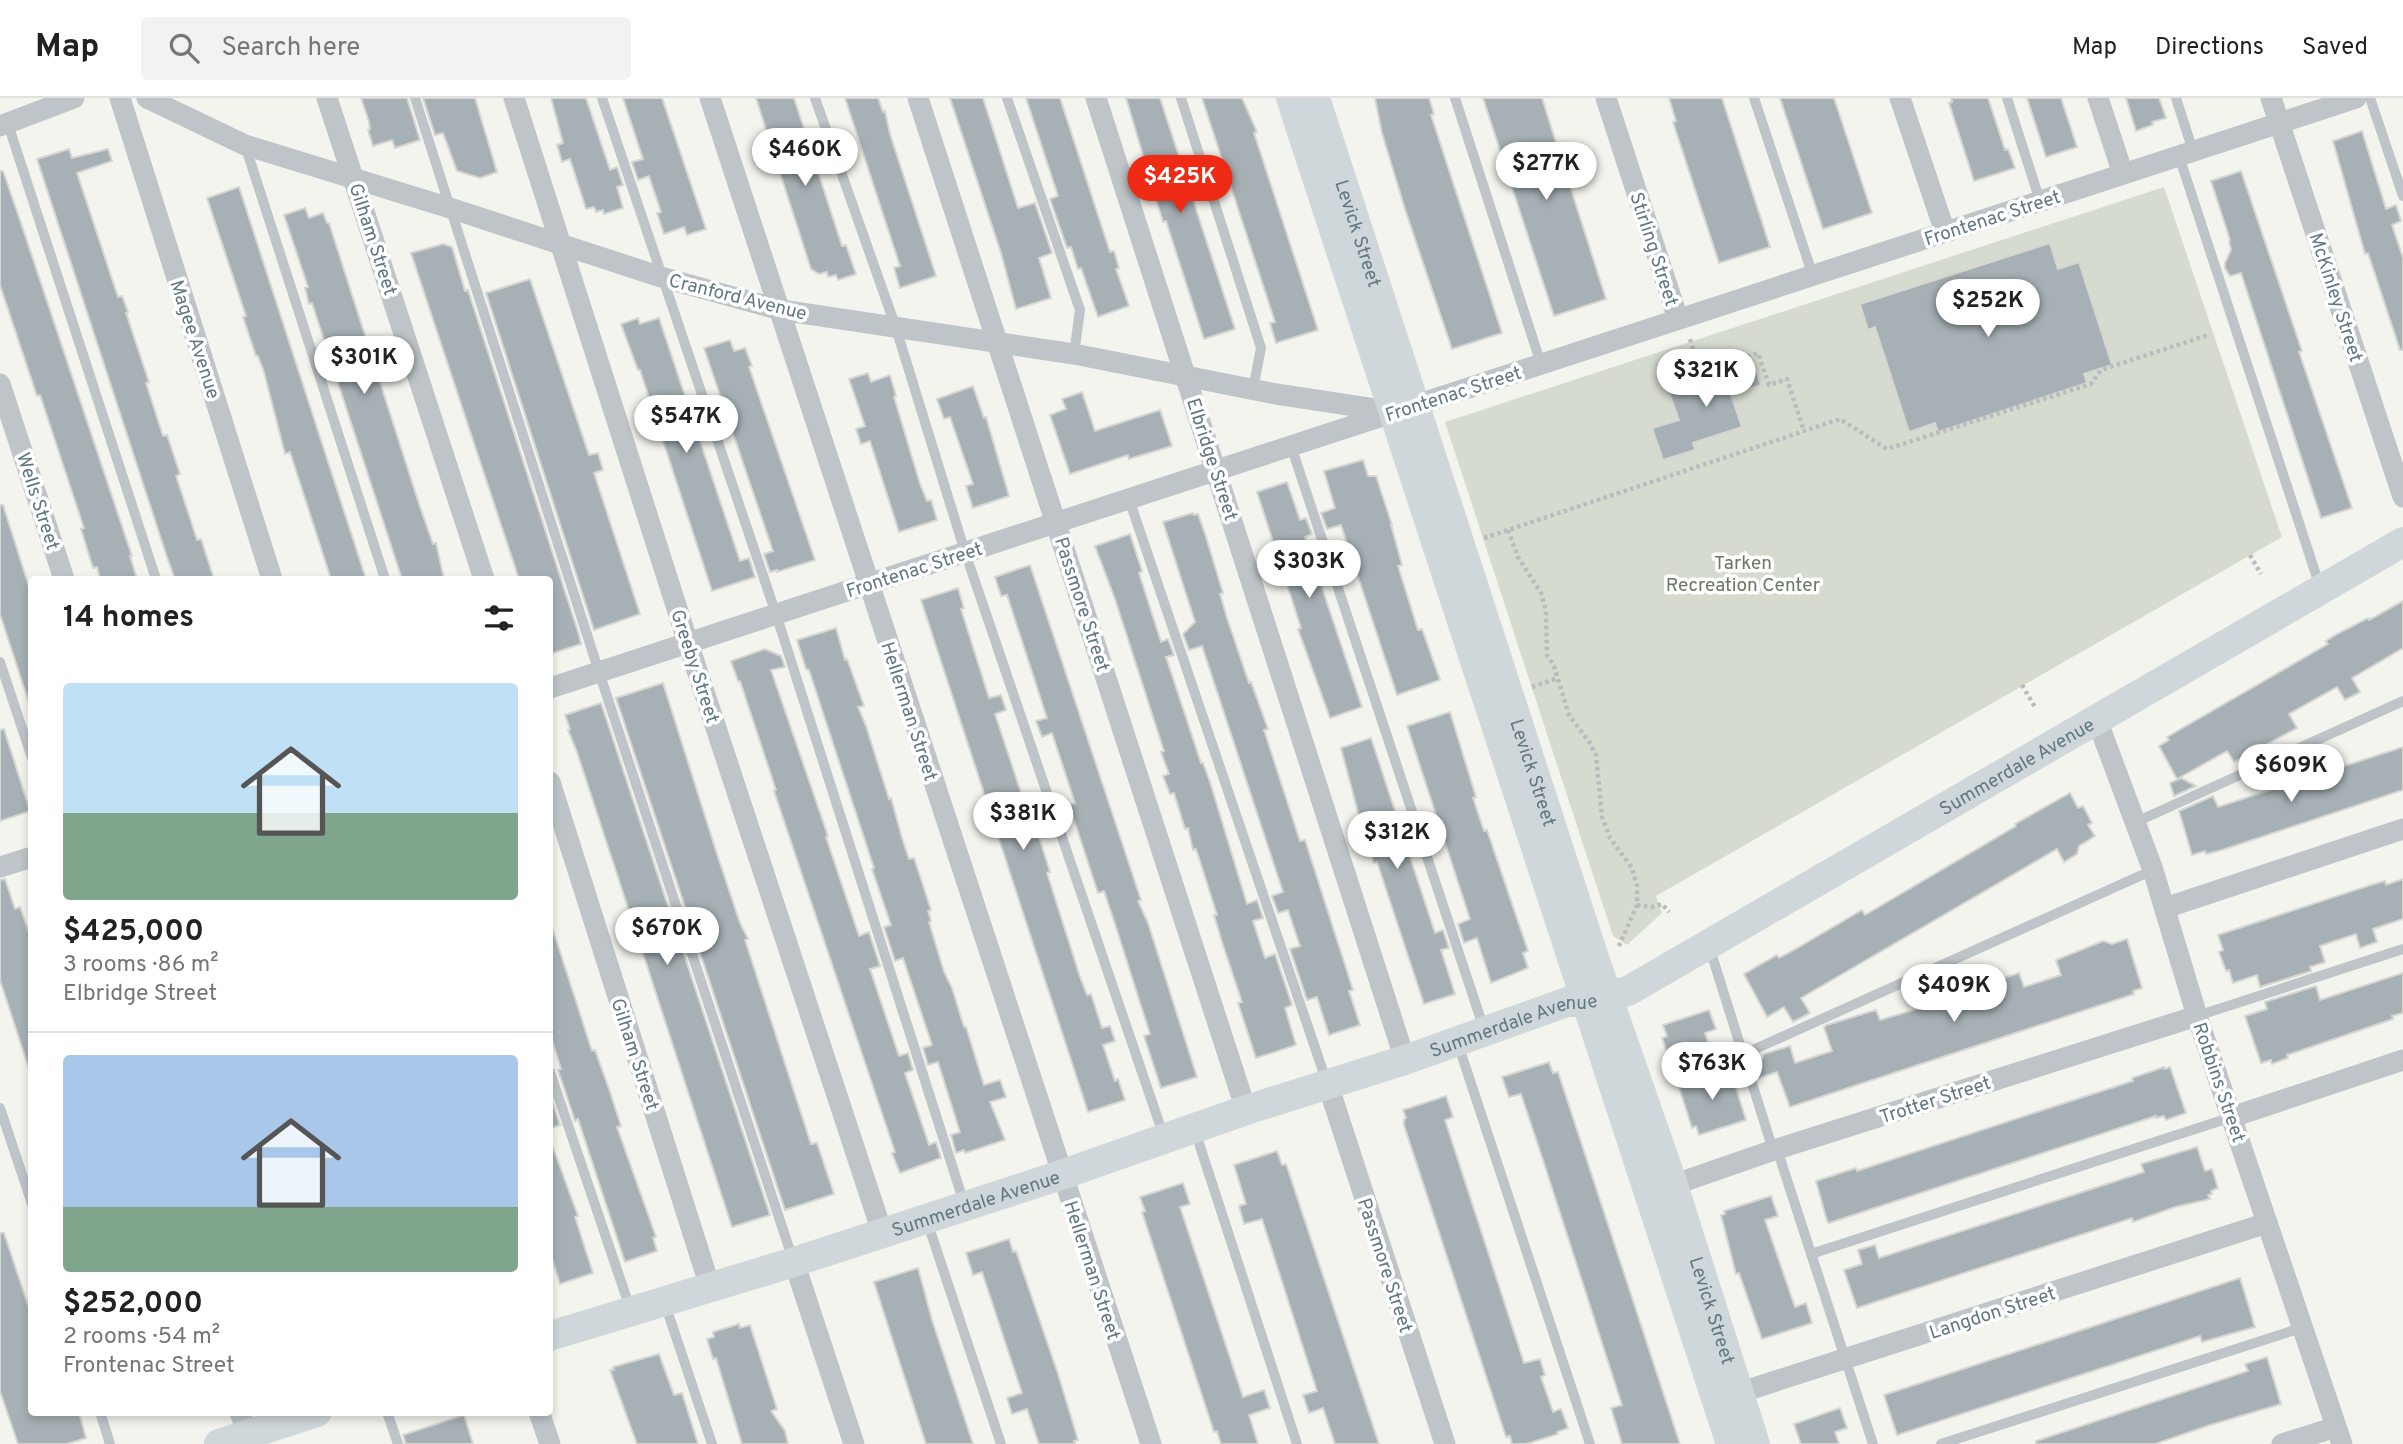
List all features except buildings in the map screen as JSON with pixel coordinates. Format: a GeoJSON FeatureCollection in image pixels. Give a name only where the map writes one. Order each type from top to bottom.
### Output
{"type":"FeatureCollection","features":[{"type":"Feature","properties":{"kind":"main road","name":"Levick Street"},"geometry":{"type":"LineString","coordinates":[[1291,98],[1404,409],[1727,1397],[1755,1444]]}},
{"type":"Feature","properties":{"kind":"main road","name":"Levick Street"},"geometry":{"type":"LineString","coordinates":[[1315,98],[1404,409]]}},
{"type":"Feature","properties":{"kind":"main road","name":"Summerdale Avenue"},"geometry":{"type":"LineString","coordinates":[[553,1335],[794,1262],[1061,1175],[1246,1110],[1405,1060],[1567,1002],[1597,999],[1628,991],[2403,542]]}},
{"type":"Feature","properties":{"kind":"main road","name":"Levick Street"},"geometry":{"type":"LineString","coordinates":[[1597,999],[1673,1185],[1727,1397],[1731,1444]]}},
{"type":"Feature","properties":{"kind":"main road"},"geometry":{"type":"LineString","coordinates":[[219,1444],[246,1430],[301,1416]]}},
{"type":"Feature","properties":{"kind":"street"},"geometry":{"type":"LineString","coordinates":[[4,125],[74,98]]}},
{"type":"Feature","properties":{"kind":"street","name":"Magee Avenue"},"geometry":{"type":"LineString","coordinates":[[120,98],[271,576]]}},
{"type":"Feature","properties":{"kind":"street","name":"Cranford Avenue"},"geometry":{"type":"LineString","coordinates":[[147,98],[245,145],[354,177],[661,277],[781,310],[998,341],[1253,389],[1404,409]]}},
{"type":"Feature","properties":{"kind":"street","name":"Gilham Street"},"geometry":{"type":"LineString","coordinates":[[327,98],[483,576]]}},
{"type":"Feature","properties":{"kind":"street","name":"Greeby Street"},"geometry":{"type":"LineString","coordinates":[[514,98],[688,643],[882,1233]]}},
{"type":"Feature","properties":{"kind":"street","name":"Hellerman Street"},"geometry":{"type":"LineString","coordinates":[[710,98],[1151,1444]]}},
{"type":"Feature","properties":{"kind":"street","name":"Passmore Street"},"geometry":{"type":"LineString","coordinates":[[918,98],[1246,1110]]}},
{"type":"Feature","properties":{"kind":"street","name":"Elbridge Street"},"geometry":{"type":"LineString","coordinates":[[1096,98],[1405,1060]]}},
{"type":"Feature","properties":{"kind":"street","name":"Stirling Street"},"geometry":{"type":"LineString","coordinates":[[1606,98],[1678,319]]}},
{"type":"Feature","properties":{"kind":"street"},"geometry":{"type":"LineString","coordinates":[[1900,98],[1945,232]]}},
{"type":"Feature","properties":{"kind":"street"},"geometry":{"type":"LineString","coordinates":[[2098,98],[2123,174]]}},
{"type":"Feature","properties":{"kind":"street","name":"McKinley Street"},"geometry":{"type":"LineString","coordinates":[[2271,98],[2403,497]]}},
{"type":"Feature","properties":{"kind":"street","name":"Frontenac Street"},"geometry":{"type":"LineString","coordinates":[[553,687],[2356,98]]}},
{"type":"Feature","properties":{"kind":"street","name":"Wells Street"},"geometry":{"type":"LineString","coordinates":[[0,384],[63,576]]}},
{"type":"Feature","properties":{"kind":"street","name":"Robbins Street"},"geometry":{"type":"LineString","coordinates":[[2097,720],[2153,870],[2197,1016],[2339,1436]]}},
{"type":"Feature","properties":{"kind":"street","name":"Gilham Street"},"geometry":{"type":"LineString","coordinates":[[553,791],[710,1287]]}},
{"type":"Feature","properties":{"kind":"street"},"geometry":{"type":"LineString","coordinates":[[2165,908],[2403,829]]}},
{"type":"Feature","properties":{"kind":"street"},"geometry":{"type":"LineString","coordinates":[[0,867],[28,858]]}},
{"type":"Feature","properties":{"kind":"street","name":"Trotter Street"},"geometry":{"type":"LineString","coordinates":[[1673,1185],[1775,1149],[2197,1016]]}},
{"type":"Feature","properties":{"kind":"street"},"geometry":{"type":"LineString","coordinates":[[2232,1117],[2403,1060]]}},
{"type":"Feature","properties":{"kind":"street","name":"Passmore Street"},"geometry":{"type":"LineString","coordinates":[[1328,1085],[1445,1444]]}},
{"type":"Feature","properties":{"kind":"street","name":"Langdon Street"},"geometry":{"type":"LineString","coordinates":[[1727,1397],[2267,1223]]}},
{"type":"Feature","properties":{"kind":"street"},"geometry":{"type":"LineString","coordinates":[[794,1262],[854,1444]]}},
{"type":"Feature","properties":{"kind":"street"},"geometry":{"type":"LineString","coordinates":[[541,1416],[550,1444]]}},
{"type":"Feature","properties":{"kind":"street"},"geometry":{"type":"LineString","coordinates":[[2282,1444],[2339,1436]]}},
{"type":"Feature","properties":{"kind":"lane"},"geometry":{"type":"LineString","coordinates":[[415,98],[599,672],[794,1262]]}},
{"type":"Feature","properties":{"kind":"lane"},"geometry":{"type":"LineString","coordinates":[[601,98],[776,614],[965,1205]]}},
{"type":"Feature","properties":{"kind":"lane"},"geometry":{"type":"LineString","coordinates":[[816,98],[895,326],[965,552],[1165,1138]]}},
{"type":"Feature","properties":{"kind":"lane"},"geometry":{"type":"LineString","coordinates":[[1007,98],[1080,310],[1074,354]]}},
{"type":"Feature","properties":{"kind":"lane"},"geometry":{"type":"LineString","coordinates":[[1181,98],[1261,348],[1253,389]]}},
{"type":"Feature","properties":{"kind":"lane"},"geometry":{"type":"LineString","coordinates":[[1455,98],[1541,364]]}},
{"type":"Feature","properties":{"kind":"lane"},"geometry":{"type":"LineString","coordinates":[[1754,98],[1813,276]]}},
{"type":"Feature","properties":{"kind":"lane"},"geometry":{"type":"LineString","coordinates":[[2007,98],[2040,201]]}},
{"type":"Feature","properties":{"kind":"lane"},"geometry":{"type":"LineString","coordinates":[[2176,98],[2186,153],[2321,590]]}},
{"type":"Feature","properties":{"kind":"lane"},"geometry":{"type":"LineString","coordinates":[[2370,98],[2403,196]]}},
{"type":"Feature","properties":{"kind":"lane"},"geometry":{"type":"LineString","coordinates":[[4,125],[155,576]]}},
{"type":"Feature","properties":{"kind":"lane"},"geometry":{"type":"LineString","coordinates":[[245,145],[384,576]]}},
{"type":"Feature","properties":{"kind":"lane"},"geometry":{"type":"LineString","coordinates":[[1290,446],[1471,1037],[1590,1444]]}},
{"type":"Feature","properties":{"kind":"lane"},"geometry":{"type":"LineString","coordinates":[[1129,499],[1328,1085]]}},
{"type":"Feature","properties":{"kind":"lane"},"geometry":{"type":"LineString","coordinates":[[0,662],[28,746]]}},
{"type":"Feature","properties":{"kind":"lane"},"geometry":{"type":"LineString","coordinates":[[2136,822],[2403,701]]}},
{"type":"Feature","properties":{"kind":"lane"},"geometry":{"type":"LineString","coordinates":[[1744,1054],[2153,870]]}},
{"type":"Feature","properties":{"kind":"lane"},"geometry":{"type":"LineString","coordinates":[[1708,944],[1874,1444]]}},
{"type":"Feature","properties":{"kind":"lane"},"geometry":{"type":"LineString","coordinates":[[2197,1016],[2403,949]]}},
{"type":"Feature","properties":{"kind":"lane"},"geometry":{"type":"LineString","coordinates":[[553,1081],[631,1311]]}},
{"type":"Feature","properties":{"kind":"lane"},"geometry":{"type":"LineString","coordinates":[[0,1108],[28,1192]]}},
{"type":"Feature","properties":{"kind":"lane"},"geometry":{"type":"LineString","coordinates":[[1811,1254],[2232,1117]]}},
{"type":"Feature","properties":{"kind":"lane"},"geometry":{"type":"LineString","coordinates":[[1194,1128],[1297,1444]]}},
{"type":"Feature","properties":{"kind":"lane"},"geometry":{"type":"LineString","coordinates":[[926,1218],[1001,1444]]}},
{"type":"Feature","properties":{"kind":"lane"},"geometry":{"type":"LineString","coordinates":[[664,1301],[712,1444]]}},
{"type":"Feature","properties":{"kind":"lane"},"geometry":{"type":"LineString","coordinates":[[1941,1444],[2304,1327]]}},
{"type":"Feature","properties":{"kind":"lane"},"geometry":{"type":"LineString","coordinates":[[101,1416],[110,1444]]}},
{"type":"Feature","properties":{"kind":"lane"},"geometry":{"type":"LineString","coordinates":[[388,1416],[398,1444]]}},
{"type":"Feature","properties":{"kind":"path"},"geometry":{"type":"LineString","coordinates":[[1480,540],[1840,419],[1887,450],[2091,384],[2101,370],[2208,335]]}},
{"type":"Feature","properties":{"kind":"path"},"geometry":{"type":"LineString","coordinates":[[1690,339],[1700,372],[1758,353],[1769,385],[1787,379],[1804,431]]}},
{"type":"Feature","properties":{"kind":"path"},"geometry":{"type":"LineString","coordinates":[[1508,530],[1518,556],[1541,593],[1546,611],[1547,655],[1554,666],[1569,715],[1596,755],[1602,817],[1610,838],[1632,868],[1637,886],[1637,905],[1616,951]]}},
{"type":"Feature","properties":{"kind":"path"},"geometry":{"type":"LineString","coordinates":[[2250,555],[2261,574]]}},
{"type":"Feature","properties":{"kind":"path"},"geometry":{"type":"LineString","coordinates":[[1529,688],[1558,678]]}},
{"type":"Feature","properties":{"kind":"path"},"geometry":{"type":"LineString","coordinates":[[2022,685],[2035,707]]}},
{"type":"Feature","properties":{"kind":"path"},"geometry":{"type":"LineString","coordinates":[[1637,905],[1662,904],[1669,912]]}},
{"type":"Feature","properties":{"kind":"green space","name":"Tarken Recreation Center"},"geometry":{"type":"Polygon","coordinates":[[[2164,187],[2282,537],[1656,896],[1662,913],[1627,945],[1613,936],[1445,422],[2164,187]]]}}]}
